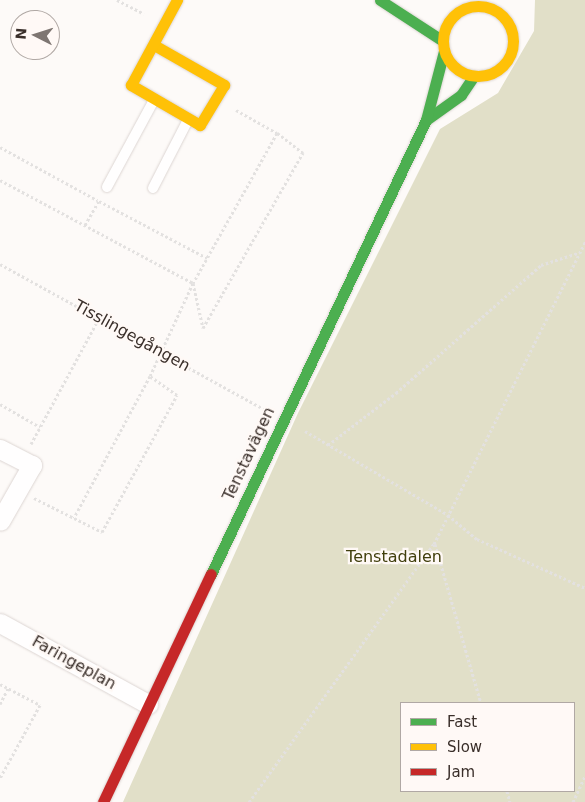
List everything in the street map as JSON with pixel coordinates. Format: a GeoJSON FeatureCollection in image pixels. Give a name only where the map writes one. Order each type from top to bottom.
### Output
{"type":"FeatureCollection","features":[{"type":"Feature","properties":{"kind":"street"},"geometry":{"type":"LineString","coordinates":[[154,46],[224,85],[200,125],[131,85],[154,46],[177,0]]}},
{"type":"Feature","properties":{"kind":"street"},"geometry":{"type":"LineString","coordinates":[[380,0],[394,8],[444,46],[455,68],[474,76],[495,73],[510,58],[514,37],[506,19],[507,0]]}},
{"type":"Feature","properties":{"kind":"street"},"geometry":{"type":"LineString","coordinates":[[438,12],[456,14],[476,3],[492,8],[506,19]]}},
{"type":"Feature","properties":{"kind":"street"},"geometry":{"type":"LineString","coordinates":[[394,8],[420,11]]}},
{"type":"Feature","properties":{"kind":"street"},"geometry":{"type":"LineString","coordinates":[[444,46],[456,14]]}},
{"type":"Feature","properties":{"kind":"street","name":"Tenstavägen"},"geometry":{"type":"LineString","coordinates":[[103,802],[426,120],[444,46]]}},
{"type":"Feature","properties":{"kind":"street","name":"Tenstavägen"},"geometry":{"type":"LineString","coordinates":[[426,120],[461,95],[474,76]]}},
{"type":"Feature","properties":{"kind":"street"},"geometry":{"type":"LineString","coordinates":[[0,449],[32,466],[0,521]]}},
{"type":"Feature","properties":{"kind":"street","name":"Faringeplan"},"geometry":{"type":"LineString","coordinates":[[0,623],[148,704]]}},
{"type":"Feature","properties":{"kind":"lane"},"geometry":{"type":"LineString","coordinates":[[107,188],[155,99]]}},
{"type":"Feature","properties":{"kind":"lane"},"geometry":{"type":"LineString","coordinates":[[153,188],[189,119]]}},
{"type":"Feature","properties":{"kind":"path"},"geometry":{"type":"LineString","coordinates":[[0,180],[193,284],[203,328],[303,153],[277,133],[215,99]]}},
{"type":"Feature","properties":{"kind":"path"},"geometry":{"type":"LineString","coordinates":[[74,518],[150,376],[193,284],[277,133]]}},
{"type":"Feature","properties":{"kind":"path"},"geometry":{"type":"LineString","coordinates":[[0,147],[207,258]]}},
{"type":"Feature","properties":{"kind":"path"},"geometry":{"type":"LineString","coordinates":[[85,226],[107,188]]}},
{"type":"Feature","properties":{"kind":"path"},"geometry":{"type":"LineString","coordinates":[[249,802],[434,544],[585,242]]}},
{"type":"Feature","properties":{"kind":"path"},"geometry":{"type":"LineString","coordinates":[[328,445],[396,393],[541,265],[580,253]]}},
{"type":"Feature","properties":{"kind":"path","name":"Tisslingegången"},"geometry":{"type":"LineString","coordinates":[[0,264],[264,409]]}},
{"type":"Feature","properties":{"kind":"path"},"geometry":{"type":"LineString","coordinates":[[22,460],[99,318]]}},
{"type":"Feature","properties":{"kind":"path"},"geometry":{"type":"LineString","coordinates":[[18,489],[102,532],[178,395],[150,376]]}},
{"type":"Feature","properties":{"kind":"path"},"geometry":{"type":"LineString","coordinates":[[0,404],[40,427]]}},
{"type":"Feature","properties":{"kind":"path"},"geometry":{"type":"LineString","coordinates":[[300,428],[448,515],[477,539],[585,588]]}},
{"type":"Feature","properties":{"kind":"path"},"geometry":{"type":"LineString","coordinates":[[434,544],[481,702]]}},
{"type":"Feature","properties":{"kind":"path"},"geometry":{"type":"LineString","coordinates":[[0,684],[40,705],[0,778]]}},
{"type":"Feature","properties":{"kind":"path"},"geometry":{"type":"LineString","coordinates":[[0,704],[8,688]]}},
{"type":"Feature","properties":{"kind":"path"},"geometry":{"type":"LineString","coordinates":[[573,802],[585,776]]}},
{"type":"Feature","properties":{"kind":"green space","name":"Tenstadalen"},"geometry":{"type":"Polygon","coordinates":[[[535,0],[585,0],[585,802],[123,802],[298,413],[440,129],[498,93],[534,31],[535,0]]]}},
{"type":"Feature","properties":{"kind":"traffic: fast"},"geometry":{"type":"LineString","coordinates":[[380,0],[443,41]]}},
{"type":"Feature","properties":{"kind":"traffic: fast"},"geometry":{"type":"LineString","coordinates":[[211,574],[426,120],[444,51]]}},
{"type":"Feature","properties":{"kind":"traffic: fast"},"geometry":{"type":"LineString","coordinates":[[426,120],[461,95],[474,76]]}},
{"type":"Feature","properties":{"kind":"traffic: slow"},"geometry":{"type":"LineString","coordinates":[[154,45],[224,85],[200,125],[131,85],[177,0]]}},
{"type":"Feature","properties":{"kind":"traffic: slow"},"geometry":{"type":"LineString","coordinates":[[485,6],[498,12],[507,21],[511,27],[513,41],[511,55],[503,66],[492,74],[471,76],[464,74],[453,66],[445,55],[443,34],[445,27],[453,16],[464,8],[485,6]]}},
{"type":"Feature","properties":{"kind":"traffic: jam"},"geometry":{"type":"LineString","coordinates":[[103,802],[211,574]]}}]}
